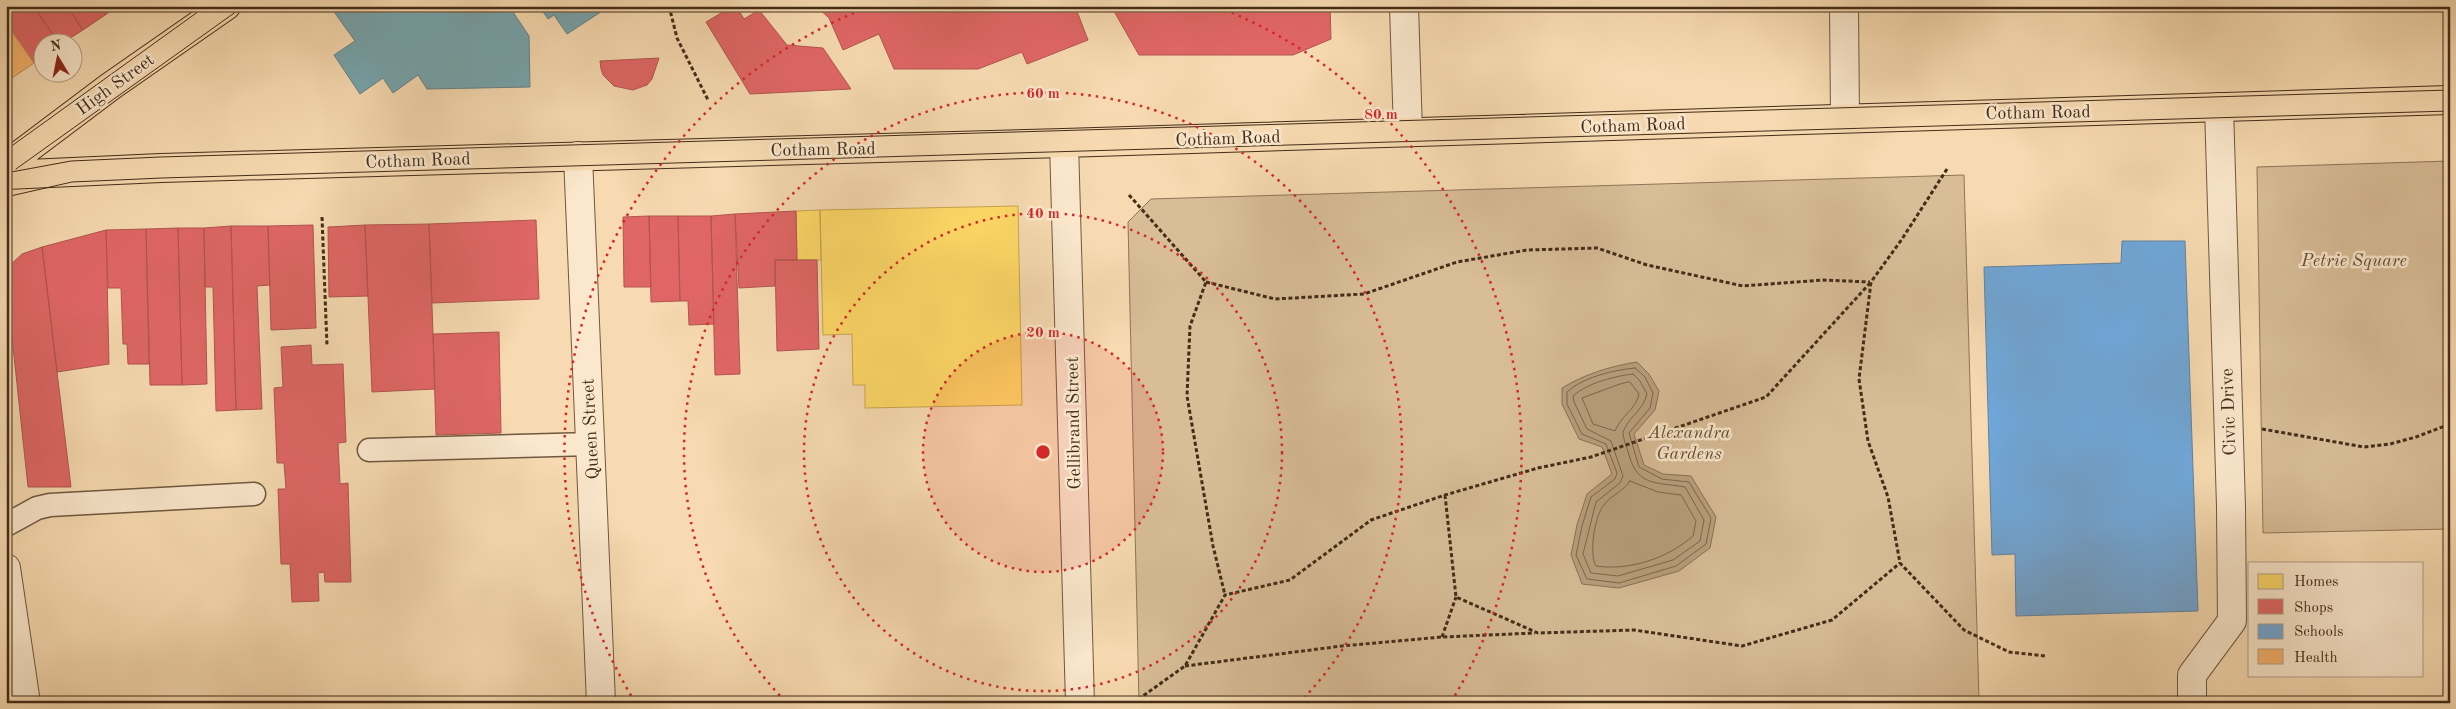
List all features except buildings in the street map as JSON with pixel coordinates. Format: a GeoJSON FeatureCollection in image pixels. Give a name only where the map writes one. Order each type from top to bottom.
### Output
{"type":"FeatureCollection","features":[{"type":"Feature","properties":{"kind":"main road","name":"High Street"},"geometry":{"type":"LineString","coordinates":[[6,165],[111,86],[226,6]]}},
{"type":"Feature","properties":{"kind":"main road","name":"Cotham Road"},"geometry":{"type":"LineString","coordinates":[[6,175],[160,168],[1064,143],[2450,100]]}},
{"type":"Feature","properties":{"kind":"street"},"geometry":{"type":"LineString","coordinates":[[1404,6],[1408,132]]}},
{"type":"Feature","properties":{"kind":"street"},"geometry":{"type":"LineString","coordinates":[[1844,6],[1845,118]]}},
{"type":"Feature","properties":{"kind":"street","name":"Civic Drive"},"geometry":{"type":"LineString","coordinates":[[2192,703],[2192,675],[2232,621],[2232,507],[2219,107]]}},
{"type":"Feature","properties":{"kind":"street","name":"Gellibrand Street"},"geometry":{"type":"LineString","coordinates":[[1064,143],[1080,703]]}},
{"type":"Feature","properties":{"kind":"street","name":"Queen Street"},"geometry":{"type":"LineString","coordinates":[[578,156],[601,703]]}},
{"type":"Feature","properties":{"kind":"street"},"geometry":{"type":"LineString","coordinates":[[6,568],[26,703]]}},
{"type":"Feature","properties":{"kind":"lane"},"geometry":{"type":"LineString","coordinates":[[369,450],[591,444]]}},
{"type":"Feature","properties":{"kind":"lane"},"geometry":{"type":"LineString","coordinates":[[6,524],[37,508],[50,505],[254,494]]}},
{"type":"Feature","properties":{"kind":"path"},"geometry":{"type":"LineString","coordinates":[[670,6],[677,38],[708,100]]}},
{"type":"Feature","properties":{"kind":"path"},"geometry":{"type":"LineString","coordinates":[[1225,594],[1290,580],[1371,520],[1445,495],[1538,468],[1591,457],[1766,397],[1870,282],[1902,239],[1948,169]]}},
{"type":"Feature","properties":{"kind":"path"},"geometry":{"type":"LineString","coordinates":[[1129,194],[1206,282],[1275,299],[1364,294],[1458,262],[1528,250],[1597,248],[1647,266],[1743,286],[1822,280],[1870,282]]}},
{"type":"Feature","properties":{"kind":"path"},"geometry":{"type":"LineString","coordinates":[[322,217],[327,346]]}},
{"type":"Feature","properties":{"kind":"path"},"geometry":{"type":"LineString","coordinates":[[1133,703],[1184,666],[1225,594],[1212,546],[1186,396],[1190,326],[1206,282]]}},
{"type":"Feature","properties":{"kind":"path"},"geometry":{"type":"LineString","coordinates":[[1870,282],[1859,379],[1868,441],[1888,497],[1900,563],[1964,630],[2009,652],[2045,656]]}},
{"type":"Feature","properties":{"kind":"path"},"geometry":{"type":"LineString","coordinates":[[2259,428],[2364,447],[2390,444],[2434,431],[2450,424]]}},
{"type":"Feature","properties":{"kind":"path"},"geometry":{"type":"LineString","coordinates":[[1442,637],[1456,597],[1445,495]]}},
{"type":"Feature","properties":{"kind":"path"},"geometry":{"type":"LineString","coordinates":[[1184,666],[1342,646],[1442,637],[1538,633],[1634,630],[1742,646],[1832,620],[1900,563]]}},
{"type":"Feature","properties":{"kind":"path"},"geometry":{"type":"LineString","coordinates":[[1456,597],[1538,633]]}},
{"type":"Feature","properties":{"kind":"green space","name":"Petrie Square"},"geometry":{"type":"Polygon","coordinates":[[[2450,161],[2450,529],[2263,533],[2257,167],[2450,161]]]}},
{"type":"Feature","properties":{"kind":"green space","name":"Alexandra Gardens"},"geometry":{"type":"Polygon","coordinates":[[[1964,175],[1979,699],[1847,703],[1139,703],[1128,222],[1151,199],[1964,175]]]}},
{"type":"Feature","properties":{"kind":"water"},"geometry":{"type":"Polygon","coordinates":[[[1637,362],[1649,374],[1659,391],[1655,410],[1634,434],[1644,465],[1663,474],[1691,476],[1716,517],[1710,548],[1679,571],[1619,588],[1582,584],[1571,555],[1577,525],[1587,494],[1612,474],[1602,447],[1579,439],[1562,404],[1562,388],[1598,371],[1637,362]]]}},
{"type":"Feature","properties":{"kind":"tram line"},"geometry":{"type":"LineString","coordinates":[[6,150],[206,6]]}},
{"type":"Feature","properties":{"kind":"tram line"},"geometry":{"type":"LineString","coordinates":[[16,169],[244,6]]}},
{"type":"Feature","properties":{"kind":"tram line"},"geometry":{"type":"LineString","coordinates":[[6,173],[71,161],[160,157],[2450,90]]}},
{"type":"Feature","properties":{"kind":"tram line"},"geometry":{"type":"LineString","coordinates":[[6,197],[72,182],[162,178],[2450,111]]}}]}
